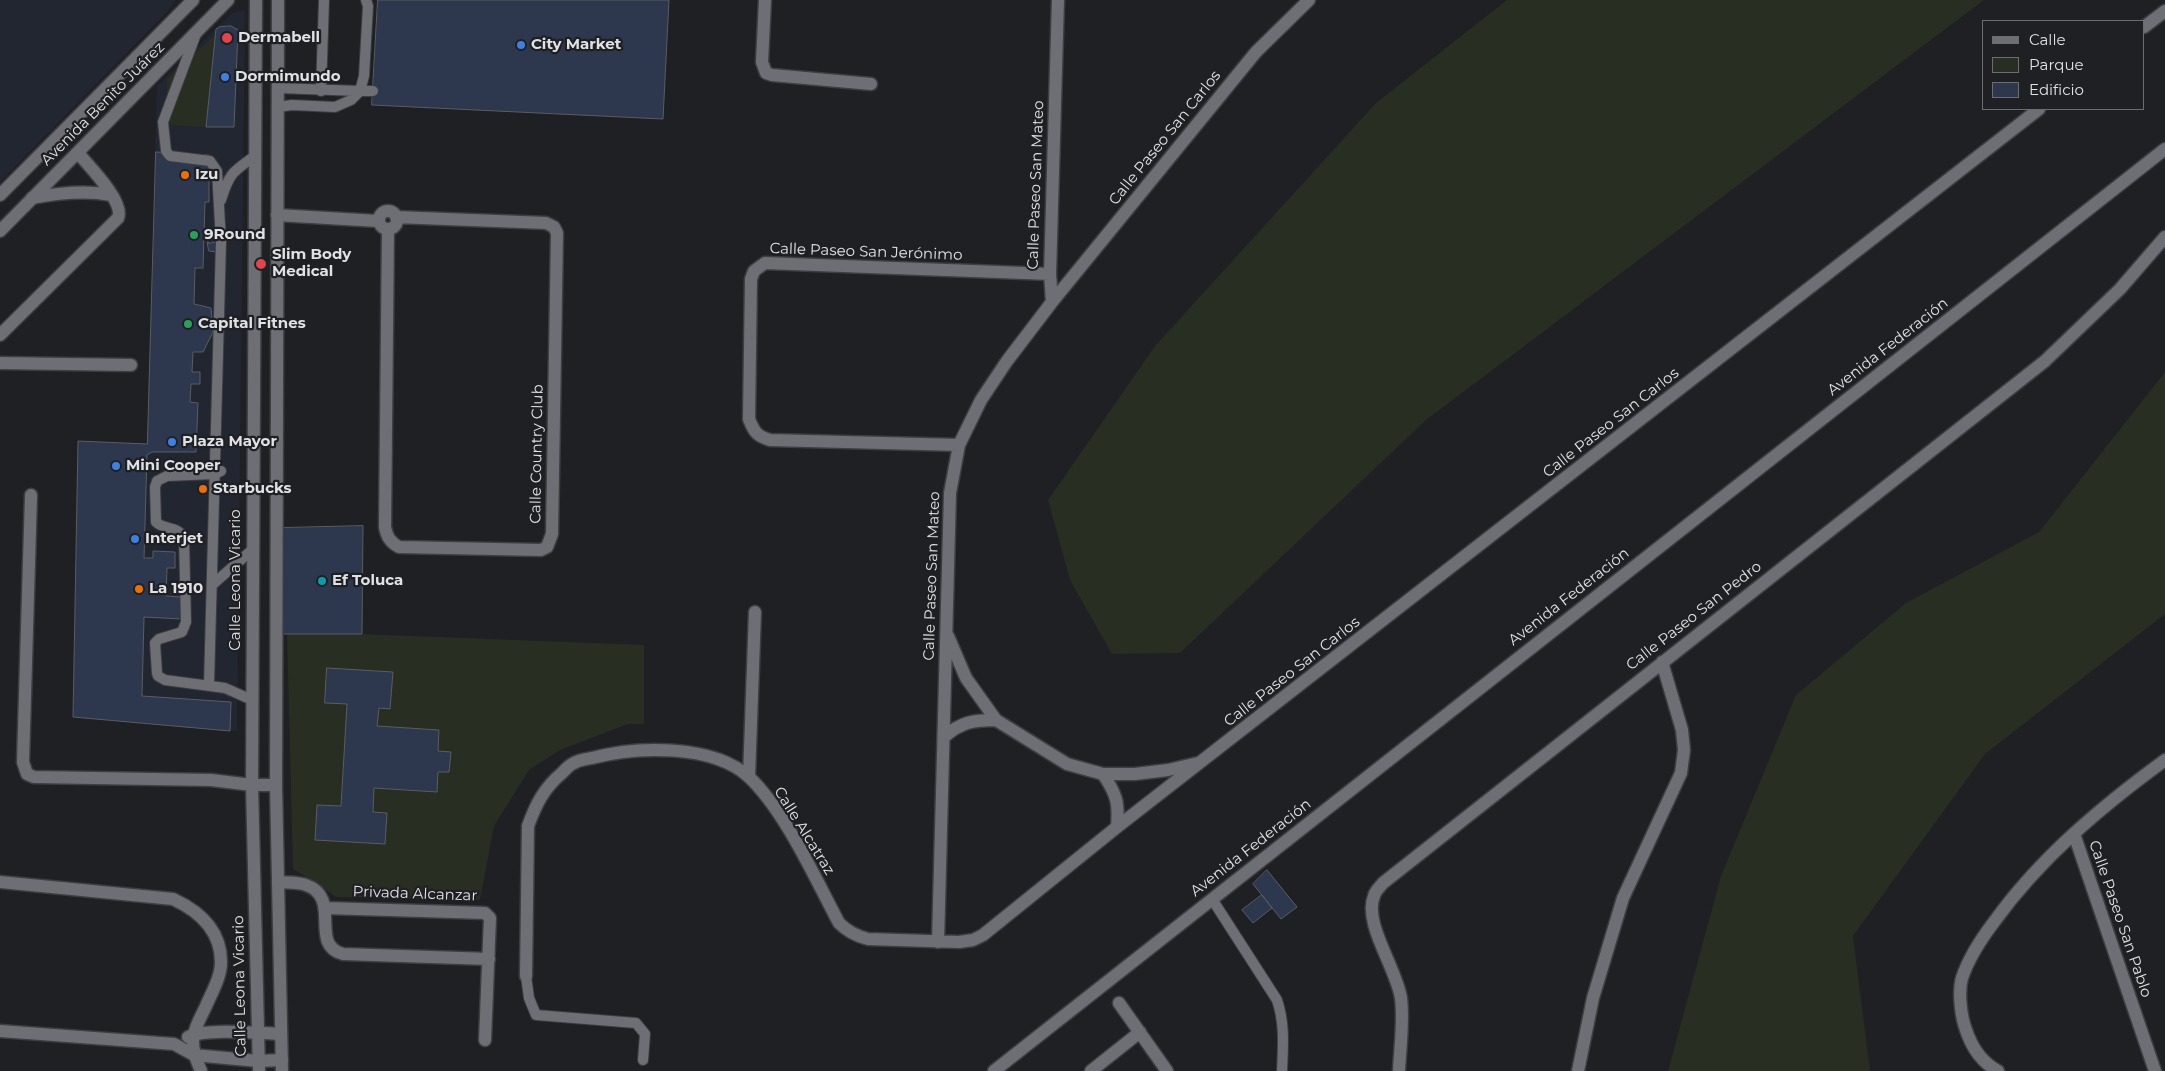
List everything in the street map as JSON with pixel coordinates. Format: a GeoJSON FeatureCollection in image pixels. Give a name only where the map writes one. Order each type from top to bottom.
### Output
{"type":"FeatureCollection","features":[{"type":"Feature","properties":{"kind":"street","name":"Avenida Benito Juárez"},"geometry":{"type":"LineString","coordinates":[[0,196],[193,0]]}},
{"type":"Feature","properties":{"kind":"street","name":"Avenida Benito Juárez"},"geometry":{"type":"LineString","coordinates":[[0,231],[228,0]]}},
{"type":"Feature","properties":{"kind":"street","name":"Calle Leona Vicario"},"geometry":{"type":"LineString","coordinates":[[256,0],[252,785],[259,1066]]}},
{"type":"Feature","properties":{"kind":"street"},"geometry":{"type":"LineString","coordinates":[[0,1031],[174,1044],[194,1055],[259,1066],[282,1066],[276,785],[278,0]]}},
{"type":"Feature","properties":{"kind":"street"},"geometry":{"type":"LineString","coordinates":[[765,0],[762,62],[766,73],[772,76],[870,84]]}},
{"type":"Feature","properties":{"kind":"street","name":"Calle Paseo San Mateo"},"geometry":{"type":"LineString","coordinates":[[938,942],[950,493],[960,445],[980,400],[1052,302],[1050,274],[1058,0]]}},
{"type":"Feature","properties":{"kind":"street","name":"Calle Paseo San Carlos"},"geometry":{"type":"LineString","coordinates":[[1052,302],[1256,52],[1309,0]]}},
{"type":"Feature","properties":{"kind":"street"},"geometry":{"type":"LineString","coordinates":[[2145,26],[2165,11]]}},
{"type":"Feature","properties":{"kind":"street","name":"Calle Paseo San Carlos"},"geometry":{"type":"LineString","coordinates":[[983,935],[1117,827],[2039,110]]}},
{"type":"Feature","properties":{"kind":"street","name":"Avenida Federación"},"geometry":{"type":"LineString","coordinates":[[994,1071],[2165,149]]}},
{"type":"Feature","properties":{"kind":"street"},"geometry":{"type":"LineString","coordinates":[[0,335],[118,218],[119,210],[110,195],[98,176],[78,153]]}},
{"type":"Feature","properties":{"kind":"street"},"geometry":{"type":"LineString","coordinates":[[32,198],[64,193],[96,192],[110,195]]}},
{"type":"Feature","properties":{"kind":"street"},"geometry":{"type":"LineString","coordinates":[[277,215],[383,225]]}},
{"type":"Feature","properties":{"kind":"street","name":"Calle Country Club"},"geometry":{"type":"LineString","coordinates":[[396,217],[546,223],[554,227],[557,233],[552,534],[546,547],[541,550],[400,548],[392,543],[387,536],[385,527],[383,225],[395,225],[396,217]]}},
{"type":"Feature","properties":{"kind":"street","name":"Calle Paseo San Pedro"},"geometry":{"type":"LineString","coordinates":[[1399,1071],[1401,998],[1396,976],[1372,919],[1371,906],[1374,894],[1383,883],[2045,361],[2120,289],[2165,237]]}},
{"type":"Feature","properties":{"kind":"street","name":"Calle Paseo San Jerónimo"},"geometry":{"type":"LineString","coordinates":[[960,445],[770,440],[760,437],[754,432],[749,420],[751,279],[754,271],[765,263],[1050,274]]}},
{"type":"Feature","properties":{"kind":"street"},"geometry":{"type":"LineString","coordinates":[[0,363],[131,365]]}},
{"type":"Feature","properties":{"kind":"street"},"geometry":{"type":"LineString","coordinates":[[254,464],[276,464]]}},
{"type":"Feature","properties":{"kind":"street"},"geometry":{"type":"LineString","coordinates":[[30,495],[23,762],[27,774],[34,777],[211,780],[252,785],[276,785]]}},
{"type":"Feature","properties":{"kind":"street"},"geometry":{"type":"LineString","coordinates":[[749,777],[754,612]]}},
{"type":"Feature","properties":{"kind":"street","name":"Calle Paseo San Carlos"},"geometry":{"type":"LineString","coordinates":[[946,632],[966,678],[996,720],[1067,764],[1103,774],[1135,774],[1168,770],[1203,762]]}},
{"type":"Feature","properties":{"kind":"street"},"geometry":{"type":"LineString","coordinates":[[1578,1071],[1593,998],[1623,898],[1681,773],[1684,750],[1682,730],[1662,662]]}},
{"type":"Feature","properties":{"kind":"street"},"geometry":{"type":"LineString","coordinates":[[944,737],[956,726],[976,720],[996,720]]}},
{"type":"Feature","properties":{"kind":"street","name":"Calle Alcatraz"},"geometry":{"type":"LineString","coordinates":[[526,976],[528,826],[536,804],[548,785],[574,763],[608,754],[654,750],[696,753],[729,762],[749,777],[772,803],[839,922],[848,932],[868,938],[938,942],[966,941],[983,935]]}},
{"type":"Feature","properties":{"kind":"street"},"geometry":{"type":"LineString","coordinates":[[1998,1071],[1989,1066],[1972,1047],[1961,1017],[1961,980],[1975,948],[2015,892],[2111,800],[2165,760]]}},
{"type":"Feature","properties":{"kind":"street"},"geometry":{"type":"LineString","coordinates":[[1103,774],[1115,792],[1118,809],[1117,827]]}},
{"type":"Feature","properties":{"kind":"street","name":"Calle Paseo San Pablo"},"geometry":{"type":"LineString","coordinates":[[2074,834],[2155,1071]]}},
{"type":"Feature","properties":{"kind":"street"},"geometry":{"type":"LineString","coordinates":[[0,882],[173,899],[190,907],[205,919],[217,939],[221,962],[217,979],[194,1034],[194,1055],[201,1071]]}},
{"type":"Feature","properties":{"kind":"street"},"geometry":{"type":"LineString","coordinates":[[278,882],[305,885],[313,889],[326,908],[326,939],[329,947],[336,952],[343,954],[489,960]]}},
{"type":"Feature","properties":{"kind":"street","name":"Privada Alcanzar"},"geometry":{"type":"LineString","coordinates":[[326,908],[485,913],[490,918],[485,1040]]}},
{"type":"Feature","properties":{"kind":"street"},"geometry":{"type":"LineString","coordinates":[[1119,1003],[1167,1071]]}},
{"type":"Feature","properties":{"kind":"street"},"geometry":{"type":"LineString","coordinates":[[1091,1071],[1140,1032]]}},
{"type":"Feature","properties":{"kind":"street"},"geometry":{"type":"LineString","coordinates":[[174,1044],[194,1034],[281,1034]]}},
{"type":"Feature","properties":{"kind":"lane"},"geometry":{"type":"LineString","coordinates":[[321,91],[324,0]]}},
{"type":"Feature","properties":{"kind":"lane"},"geometry":{"type":"LineString","coordinates":[[278,107],[292,105],[338,106],[351,100],[360,91],[364,76],[368,6],[366,0]]}},
{"type":"Feature","properties":{"kind":"lane"},"geometry":{"type":"LineString","coordinates":[[196,33],[163,122],[167,154],[173,158],[210,161],[217,171],[221,242],[209,684]]}},
{"type":"Feature","properties":{"kind":"lane"},"geometry":{"type":"LineString","coordinates":[[278,88],[321,91],[373,91]]}},
{"type":"Feature","properties":{"kind":"lane"},"geometry":{"type":"LineString","coordinates":[[218,208],[228,178],[236,169],[255,156]]}},
{"type":"Feature","properties":{"kind":"lane"},"geometry":{"type":"LineString","coordinates":[[223,422],[222,468],[219,473],[167,476],[158,481],[155,487],[156,522],[164,528],[176,530],[184,537],[186,622],[182,632],[158,639],[155,643],[157,673],[158,676],[165,680],[209,684],[225,688],[252,700]]}},
{"type":"Feature","properties":{"kind":"lane"},"geometry":{"type":"LineString","coordinates":[[212,585],[252,550]]}},
{"type":"Feature","properties":{"kind":"lane"},"geometry":{"type":"LineString","coordinates":[[1212,899],[1277,1000],[1282,1015],[1282,1071]]}},
{"type":"Feature","properties":{"kind":"lane"},"geometry":{"type":"LineString","coordinates":[[526,976],[529,998],[536,1015],[636,1023],[645,1034],[643,1060]]}},
{"type":"Feature","properties":{"kind":"shaded area"},"geometry":{"type":"Polygon","coordinates":[[[0,0],[176,0],[168,11],[0,182],[0,0]]]}},
{"type":"Feature","properties":{"kind":"shaded area"},"geometry":{"type":"Polygon","coordinates":[[[245,10],[237,731],[73,717],[78,441],[147,443],[157,86],[232,13],[245,10]]]}},
{"type":"Feature","properties":{"kind":"green space"},"geometry":{"type":"Polygon","coordinates":[[[1507,0],[1984,0],[1426,420],[1180,653],[1112,654],[1070,580],[1048,500],[1155,346],[1376,103],[1507,0]]]}},
{"type":"Feature","properties":{"kind":"green space"},"geometry":{"type":"Polygon","coordinates":[[[215,35],[206,127],[167,125],[167,79],[215,35]]]}},
{"type":"Feature","properties":{"kind":"green space"},"geometry":{"type":"Polygon","coordinates":[[[2165,372],[2165,614],[1985,754],[1853,936],[1870,1071],[1668,1071],[1721,876],[1796,695],[1906,603],[2039,532],[2165,372]]]}},
{"type":"Feature","properties":{"kind":"green space"},"geometry":{"type":"Polygon","coordinates":[[[287,634],[362,634],[644,645],[644,724],[628,724],[560,750],[529,770],[494,826],[480,900],[336,897],[293,869],[287,634]]]}},
{"type":"Feature","properties":{"kind":"building","name":"City Market"},"geometry":{"type":"Polygon","coordinates":[[[378,0],[669,0],[663,119],[372,105],[378,0]]]}},
{"type":"Feature","properties":{"kind":"building"},"geometry":{"type":"Polygon","coordinates":[[[231,26],[238,30],[234,127],[206,127],[216,29],[231,26]]]}},
{"type":"Feature","properties":{"kind":"building","name":"Plaza Mayor"},"geometry":{"type":"Polygon","coordinates":[[[156,152],[209,155],[209,202],[205,202],[203,268],[195,268],[194,304],[211,308],[213,332],[203,352],[193,352],[192,372],[200,372],[200,384],[191,384],[190,402],[198,403],[196,452],[152,452],[147,455],[144,558],[153,558],[153,551],[175,552],[175,568],[167,568],[166,596],[182,597],[181,619],[144,617],[142,696],[231,702],[230,731],[73,717],[78,441],[147,444],[156,152]]]}},
{"type":"Feature","properties":{"kind":"building"},"geometry":{"type":"Polygon","coordinates":[[[205,229],[209,244],[212,242],[218,243],[216,252],[209,251],[205,229]]]}},
{"type":"Feature","properties":{"kind":"building","name":"Ef Toluca"},"geometry":{"type":"Polygon","coordinates":[[[363,526],[362,634],[282,634],[281,528],[363,526]]]}},
{"type":"Feature","properties":{"kind":"building"},"geometry":{"type":"Polygon","coordinates":[[[327,668],[393,672],[390,709],[379,708],[377,726],[439,730],[438,751],[451,752],[449,772],[438,772],[437,792],[374,788],[373,812],[387,813],[385,844],[315,840],[317,805],[341,806],[347,704],[325,703],[327,668]]]}},
{"type":"Feature","properties":{"kind":"building"},"geometry":{"type":"Polygon","coordinates":[[[1267,870],[1297,907],[1281,919],[1253,884],[1267,870]]]}},
{"type":"Feature","properties":{"kind":"building"},"geometry":{"type":"Polygon","coordinates":[[[1262,895],[1272,908],[1253,923],[1242,910],[1262,895]]]}},
{"type":"Feature","properties":{"kind":"place","name":"Dermabell"},"geometry":{"type":"Point","coordinates":[227,38]}},
{"type":"Feature","properties":{"kind":"place","name":"City Market"},"geometry":{"type":"Point","coordinates":[521,45]}},
{"type":"Feature","properties":{"kind":"place","name":"Dormimundo"},"geometry":{"type":"Point","coordinates":[225,77]}},
{"type":"Feature","properties":{"kind":"place","name":"Izu"},"geometry":{"type":"Point","coordinates":[185,175]}},
{"type":"Feature","properties":{"kind":"place","name":"9Round"},"geometry":{"type":"Point","coordinates":[194,235]}},
{"type":"Feature","properties":{"kind":"place","name":"Slim Body Medical"},"geometry":{"type":"Point","coordinates":[261,264]}},
{"type":"Feature","properties":{"kind":"place","name":"Capital Fitnes"},"geometry":{"type":"Point","coordinates":[188,324]}},
{"type":"Feature","properties":{"kind":"place","name":"Plaza Mayor"},"geometry":{"type":"Point","coordinates":[172,442]}},
{"type":"Feature","properties":{"kind":"place","name":"Mini Cooper"},"geometry":{"type":"Point","coordinates":[116,466]}},
{"type":"Feature","properties":{"kind":"place","name":"Starbucks"},"geometry":{"type":"Point","coordinates":[203,489]}},
{"type":"Feature","properties":{"kind":"place","name":"Interjet"},"geometry":{"type":"Point","coordinates":[135,539]}},
{"type":"Feature","properties":{"kind":"place","name":"Ef Toluca"},"geometry":{"type":"Point","coordinates":[322,581]}},
{"type":"Feature","properties":{"kind":"place","name":"La 1910"},"geometry":{"type":"Point","coordinates":[139,589]}}]}
